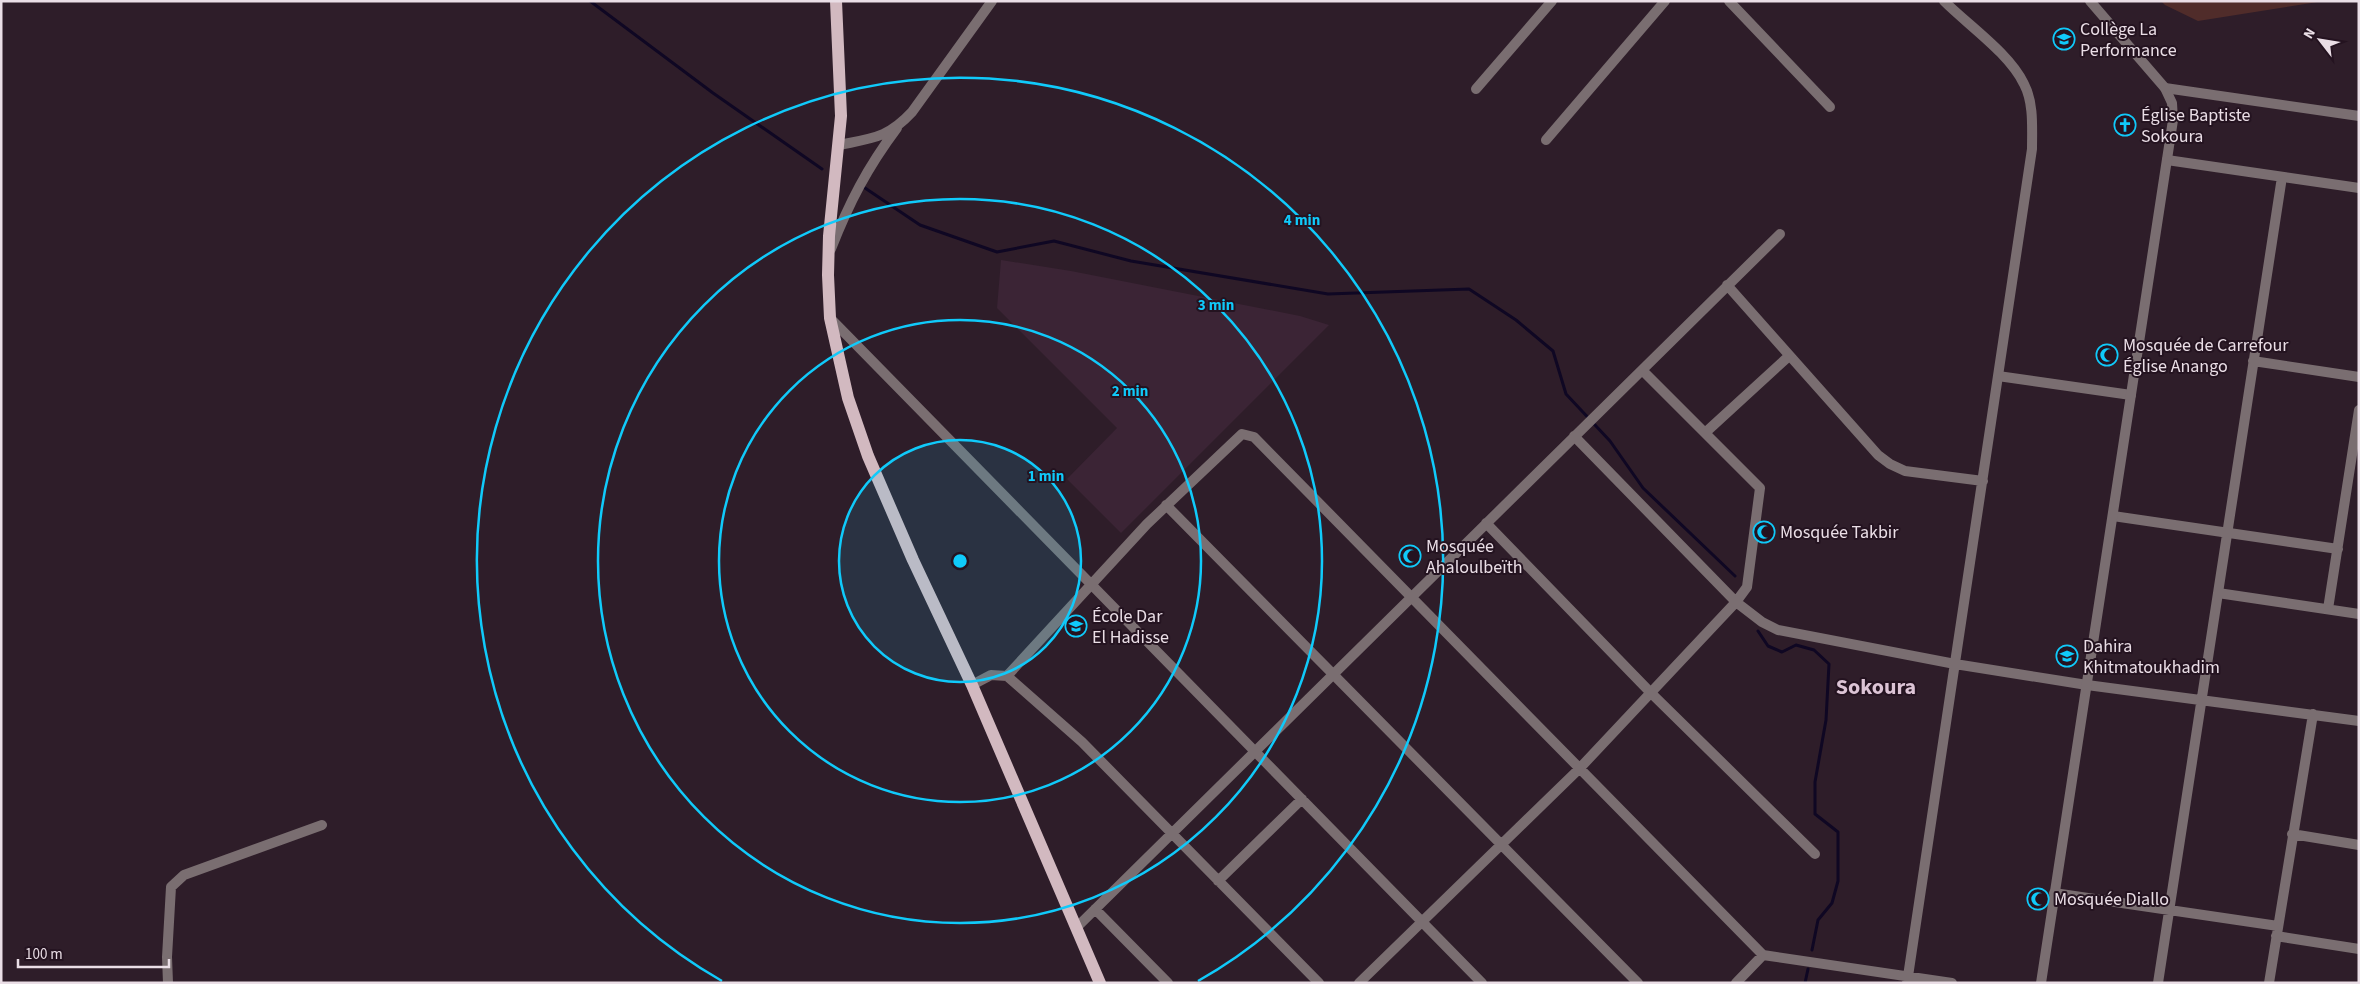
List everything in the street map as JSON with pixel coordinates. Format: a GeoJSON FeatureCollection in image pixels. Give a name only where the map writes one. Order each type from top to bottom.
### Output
{"type":"FeatureCollection","features":[{"type":"Feature","properties":{"kind":"main road"},"geometry":{"type":"LineString","coordinates":[[836,1],[842,116],[829,253],[830,318],[858,430],[913,560],[972,685],[1100,983]]}},
{"type":"Feature","properties":{"kind":"street"},"geometry":{"type":"LineString","coordinates":[[829,253],[850,201],[873,160],[897,127],[912,112],[992,1]]}},
{"type":"Feature","properties":{"kind":"street"},"geometry":{"type":"LineString","coordinates":[[1476,89],[1552,1]]}},
{"type":"Feature","properties":{"kind":"street"},"geometry":{"type":"LineString","coordinates":[[1546,140],[1665,1]]}},
{"type":"Feature","properties":{"kind":"street"},"geometry":{"type":"LineString","coordinates":[[1729,1],[1830,106]]}},
{"type":"Feature","properties":{"kind":"street"},"geometry":{"type":"LineString","coordinates":[[1908,979],[2032,149],[2032,116],[2025,84],[2008,60],[1944,1]]}},
{"type":"Feature","properties":{"kind":"street"},"geometry":{"type":"LineString","coordinates":[[2041,983],[2173,120],[2172,103],[2165,88],[2090,1]]}},
{"type":"Feature","properties":{"kind":"street"},"geometry":{"type":"LineString","coordinates":[[2165,88],[2359,116]]}},
{"type":"Feature","properties":{"kind":"street"},"geometry":{"type":"LineString","coordinates":[[840,144],[876,137],[897,127]]}},
{"type":"Feature","properties":{"kind":"street"},"geometry":{"type":"LineString","coordinates":[[2167,160],[2359,188]]}},
{"type":"Feature","properties":{"kind":"street"},"geometry":{"type":"LineString","coordinates":[[2158,983],[2282,177]]}},
{"type":"Feature","properties":{"kind":"street"},"geometry":{"type":"LineString","coordinates":[[1076,928],[1780,234]]}},
{"type":"Feature","properties":{"kind":"street"},"geometry":{"type":"LineString","coordinates":[[1728,285],[1878,455],[1890,464],[1905,471],[1983,481]]}},
{"type":"Feature","properties":{"kind":"street"},"geometry":{"type":"LineString","coordinates":[[830,318],[1482,983]]}},
{"type":"Feature","properties":{"kind":"street"},"geometry":{"type":"LineString","coordinates":[[1706,432],[1789,356]]}},
{"type":"Feature","properties":{"kind":"street"},"geometry":{"type":"LineString","coordinates":[[2253,361],[2359,377]]}},
{"type":"Feature","properties":{"kind":"street"},"geometry":{"type":"LineString","coordinates":[[1359,983],[1579,769],[1736,602],[1747,587],[1760,488],[1643,371]]}},
{"type":"Feature","properties":{"kind":"street"},"geometry":{"type":"LineString","coordinates":[[1998,376],[2131,395]]}},
{"type":"Feature","properties":{"kind":"street"},"geometry":{"type":"LineString","coordinates":[[2328,609],[2356,448],[2359,410]]}},
{"type":"Feature","properties":{"kind":"street"},"geometry":{"type":"LineString","coordinates":[[1007,676],[1090,584],[1166,505],[1242,434],[1248,434],[1254,437],[1762,955],[1908,979],[1952,983]]}},
{"type":"Feature","properties":{"kind":"street"},"geometry":{"type":"LineString","coordinates":[[1574,436],[1736,602],[1762,622],[1778,630],[1955,664],[2087,685],[2359,721]]}},
{"type":"Feature","properties":{"kind":"street"},"geometry":{"type":"LineString","coordinates":[[1166,505],[1334,673],[1638,983]]}},
{"type":"Feature","properties":{"kind":"street"},"geometry":{"type":"LineString","coordinates":[[2113,516],[2338,549]]}},
{"type":"Feature","properties":{"kind":"street"},"geometry":{"type":"LineString","coordinates":[[1486,523],[1650,692],[1815,854]]}},
{"type":"Feature","properties":{"kind":"street"},"geometry":{"type":"LineString","coordinates":[[2218,593],[2359,614]]}},
{"type":"Feature","properties":{"kind":"street"},"geometry":{"type":"LineString","coordinates":[[972,685],[991,675],[1007,676],[1082,742],[1319,983]]}},
{"type":"Feature","properties":{"kind":"street"},"geometry":{"type":"LineString","coordinates":[[2269,983],[2312,714]]}},
{"type":"Feature","properties":{"kind":"street"},"geometry":{"type":"LineString","coordinates":[[1218,881],[1302,799]]}},
{"type":"Feature","properties":{"kind":"street"},"geometry":{"type":"LineString","coordinates":[[168,983],[166,957],[171,888],[184,874],[322,825]]}},
{"type":"Feature","properties":{"kind":"street"},"geometry":{"type":"LineString","coordinates":[[2292,834],[2359,845]]}},
{"type":"Feature","properties":{"kind":"street"},"geometry":{"type":"LineString","coordinates":[[2054,893],[2170,910],[2359,948]]}},
{"type":"Feature","properties":{"kind":"street"},"geometry":{"type":"LineString","coordinates":[[1095,909],[1168,983]]}},
{"type":"Feature","properties":{"kind":"street"},"geometry":{"type":"LineString","coordinates":[[1736,983],[1762,955]]}},
{"type":"Feature","properties":{"kind":"shaded area"},"geometry":{"type":"Polygon","coordinates":[[[2161,1],[2324,1],[2198,21],[2165,5],[2161,1]]]}},
{"type":"Feature","properties":{"kind":"shaded area"},"geometry":{"type":"Polygon","coordinates":[[[1001,260],[1071,271],[1300,316],[1329,325],[1121,533],[1067,479],[1117,428],[997,308],[1001,260]]]}},
{"type":"Feature","properties":{"kind":"waterway"},"geometry":{"type":"LineString","coordinates":[[590,1],[713,93],[822,169]]}},
{"type":"Feature","properties":{"kind":"waterway"},"geometry":{"type":"LineString","coordinates":[[865,188],[920,225],[997,252],[1054,241],[1131,261],[1328,294],[1469,289],[1516,320],[1553,351],[1566,394],[1610,441],[1643,488],[1735,576]]}},
{"type":"Feature","properties":{"kind":"waterway"},"geometry":{"type":"LineString","coordinates":[[1758,631],[1768,646],[1782,652],[1796,645],[1814,650],[1829,664],[1826,720],[1815,782],[1815,814],[1838,832],[1838,881],[1832,903],[1818,920],[1812,950]]}},
{"type":"Feature","properties":{"kind":"waterway"},"geometry":{"type":"LineString","coordinates":[[1805,983],[1808,969]]}},
{"type":"Feature","properties":{"kind":"place","name":"Collège La Performance"},"geometry":{"type":"Point","coordinates":[2064,39]}},
{"type":"Feature","properties":{"kind":"place","name":"Église Baptiste Sokoura"},"geometry":{"type":"Point","coordinates":[2125,125]}},
{"type":"Feature","properties":{"kind":"place","name":"Mosquée de Carrefour Église Anango"},"geometry":{"type":"Point","coordinates":[2107,355]}},
{"type":"Feature","properties":{"kind":"place","name":"Mosquée Takbir"},"geometry":{"type":"Point","coordinates":[1764,532]}},
{"type":"Feature","properties":{"kind":"place","name":"Mosquée Ahaloulbeïth"},"geometry":{"type":"Point","coordinates":[1410,556]}},
{"type":"Feature","properties":{"kind":"place","name":"École Dar El Hadisse"},"geometry":{"type":"Point","coordinates":[1076,626]}},
{"type":"Feature","properties":{"kind":"place","name":"Dahira Khitmatoukhadim"},"geometry":{"type":"Point","coordinates":[2067,656]}},
{"type":"Feature","properties":{"kind":"place","name":"Mosquée Diallo"},"geometry":{"type":"Point","coordinates":[2038,899]}},
{"type":"Feature","properties":{"kind":"district","name":"Sokoura"},"geometry":{"type":"Point","coordinates":[1876,686]}}]}
